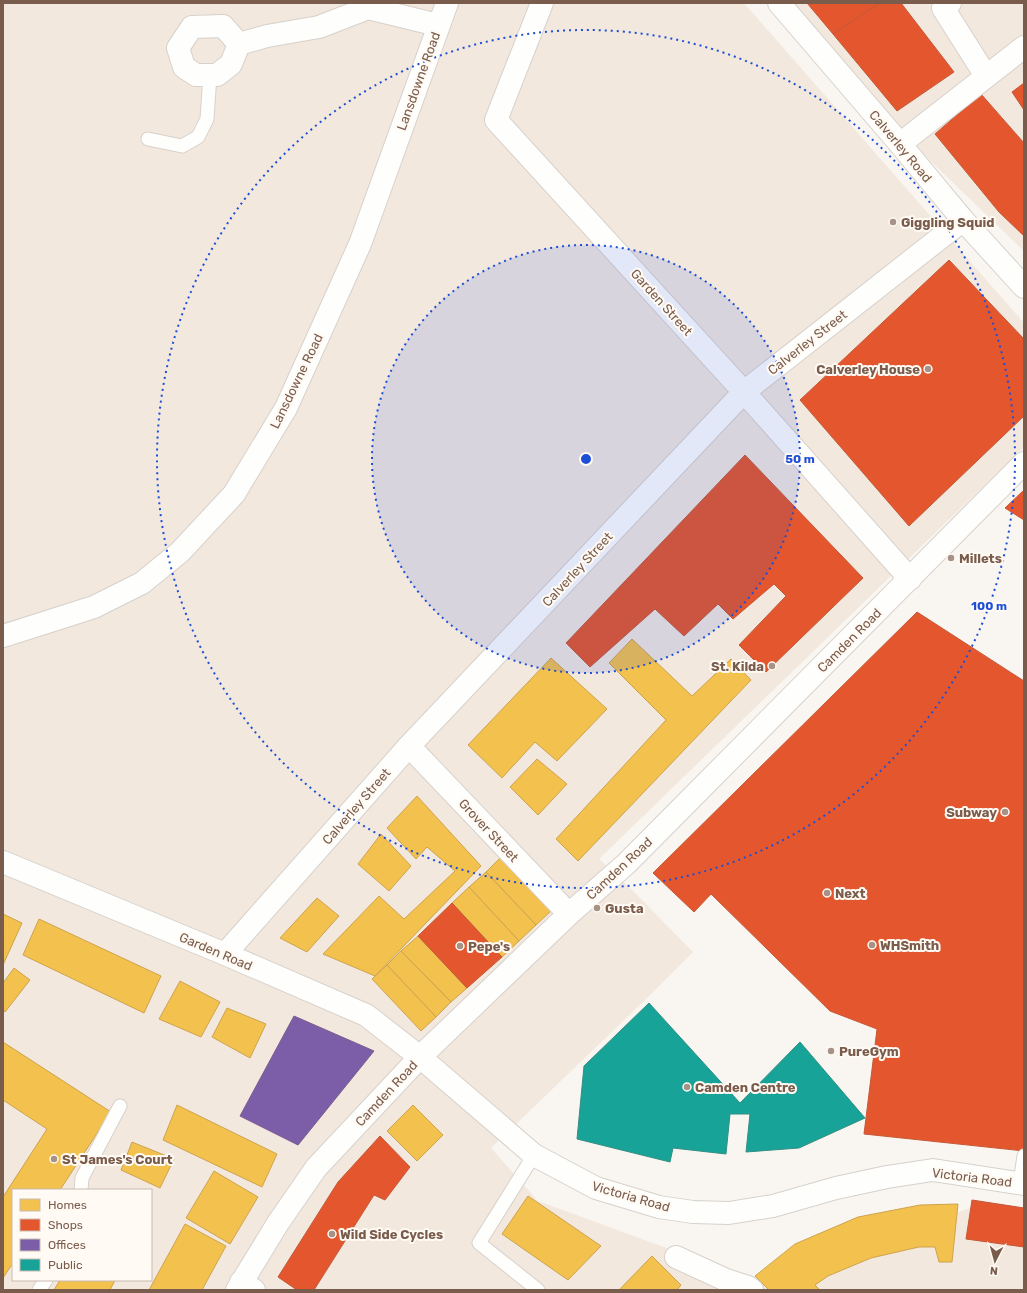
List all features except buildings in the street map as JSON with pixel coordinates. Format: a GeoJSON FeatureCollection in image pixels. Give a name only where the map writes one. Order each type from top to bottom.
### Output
{"type":"FeatureCollection","features":[{"type":"Feature","properties":{"kind":"street","name":"Lansdowne Road"},"geometry":{"type":"LineString","coordinates":[[3,636],[94,607],[142,584],[180,552],[234,494],[286,408],[360,244],[446,3]]}},
{"type":"Feature","properties":{"kind":"street","name":"Garden Street"},"geometry":{"type":"LineString","coordinates":[[542,3],[496,120],[744,392],[910,579]]}},
{"type":"Feature","properties":{"kind":"street","name":"Calverley Road"},"geometry":{"type":"LineString","coordinates":[[779,3],[963,220],[1024,287]]}},
{"type":"Feature","properties":{"kind":"street"},"geometry":{"type":"LineString","coordinates":[[950,3],[943,8],[986,76]]}},
{"type":"Feature","properties":{"kind":"street"},"geometry":{"type":"LineString","coordinates":[[239,44],[267,36],[319,27],[368,8],[438,25]]}},
{"type":"Feature","properties":{"kind":"street"},"geometry":{"type":"LineString","coordinates":[[223,26],[239,44],[231,64],[217,75],[196,75],[184,67],[178,48],[192,27],[223,26]]}},
{"type":"Feature","properties":{"kind":"street"},"geometry":{"type":"LineString","coordinates":[[900,144],[1024,47]]}},
{"type":"Feature","properties":{"kind":"street","name":"Calverley Street"},"geometry":{"type":"LineString","coordinates":[[225,954],[409,746],[744,392],[963,220]]}},
{"type":"Feature","properties":{"kind":"street","name":"Camden Road"},"geometry":{"type":"LineString","coordinates":[[244,1287],[278,1223],[316,1168],[420,1057],[569,914],[626,864],[1024,463]]}},
{"type":"Feature","properties":{"kind":"street","name":"Grover Street"},"geometry":{"type":"LineString","coordinates":[[409,746],[569,914]]}},
{"type":"Feature","properties":{"kind":"street","name":"Garden Road"},"geometry":{"type":"LineString","coordinates":[[3,862],[225,954],[366,1015],[420,1057]]}},
{"type":"Feature","properties":{"kind":"street","name":"Victoria Road"},"geometry":{"type":"LineString","coordinates":[[420,1057],[534,1155],[596,1188],[659,1207],[693,1212],[729,1213],[773,1206],[850,1185],[887,1177],[933,1170],[1022,1184]]}},
{"type":"Feature","properties":{"kind":"street"},"geometry":{"type":"LineString","coordinates":[[676,1257],[721,1285],[748,1287],[752,1290]]}},
{"type":"Feature","properties":{"kind":"lane"},"geometry":{"type":"LineString","coordinates":[[148,139],[182,146],[198,137],[207,119],[210,75]]}},
{"type":"Feature","properties":{"kind":"lane"},"geometry":{"type":"LineString","coordinates":[[81,1189],[82,1178],[120,1106]]}},
{"type":"Feature","properties":{"kind":"lane"},"geometry":{"type":"LineString","coordinates":[[534,1155],[478,1243],[538,1290]]}},
{"type":"Feature","properties":{"kind":"lane"},"geometry":{"type":"LineString","coordinates":[[1022,1184],[1024,1156]]}},
{"type":"Feature","properties":{"kind":"lane"},"geometry":{"type":"LineString","coordinates":[[39,1290],[45,1281]]}},
{"type":"Feature","properties":{"kind":"shaded area"},"geometry":{"type":"Polygon","coordinates":[[[3,3],[744,3],[1024,323],[1024,447],[599,859],[693,952],[491,1148],[538,1201],[754,1280],[970,1208],[1024,1214],[1024,1290],[3,1290],[3,3]]]}},
{"type":"Feature","properties":{"kind":"shaded area"},"geometry":{"type":"Polygon","coordinates":[[[788,3],[1024,3],[1024,251],[918,149],[788,3]]]}},
{"type":"Feature","properties":{"kind":"place","name":"Giggling Squid"},"geometry":{"type":"Point","coordinates":[893,222]}},
{"type":"Feature","properties":{"kind":"place","name":"Calverley House"},"geometry":{"type":"Point","coordinates":[928,369]}},
{"type":"Feature","properties":{"kind":"place","name":"Millets"},"geometry":{"type":"Point","coordinates":[951,558]}},
{"type":"Feature","properties":{"kind":"place","name":"St. Kilda"},"geometry":{"type":"Point","coordinates":[772,666]}},
{"type":"Feature","properties":{"kind":"place","name":"Subway"},"geometry":{"type":"Point","coordinates":[1005,812]}},
{"type":"Feature","properties":{"kind":"place","name":"Next"},"geometry":{"type":"Point","coordinates":[827,893]}},
{"type":"Feature","properties":{"kind":"place","name":"Gusta"},"geometry":{"type":"Point","coordinates":[597,908]}},
{"type":"Feature","properties":{"kind":"place","name":"WHSmith"},"geometry":{"type":"Point","coordinates":[872,945]}},
{"type":"Feature","properties":{"kind":"place","name":"Pepe's"},"geometry":{"type":"Point","coordinates":[460,946]}},
{"type":"Feature","properties":{"kind":"place","name":"PureGym"},"geometry":{"type":"Point","coordinates":[831,1051]}},
{"type":"Feature","properties":{"kind":"place","name":"Camden Centre"},"geometry":{"type":"Point","coordinates":[687,1087]}},
{"type":"Feature","properties":{"kind":"place","name":"St James's Court"},"geometry":{"type":"Point","coordinates":[54,1159]}},
{"type":"Feature","properties":{"kind":"place","name":"Wild Side Cycles"},"geometry":{"type":"Point","coordinates":[332,1234]}}]}
